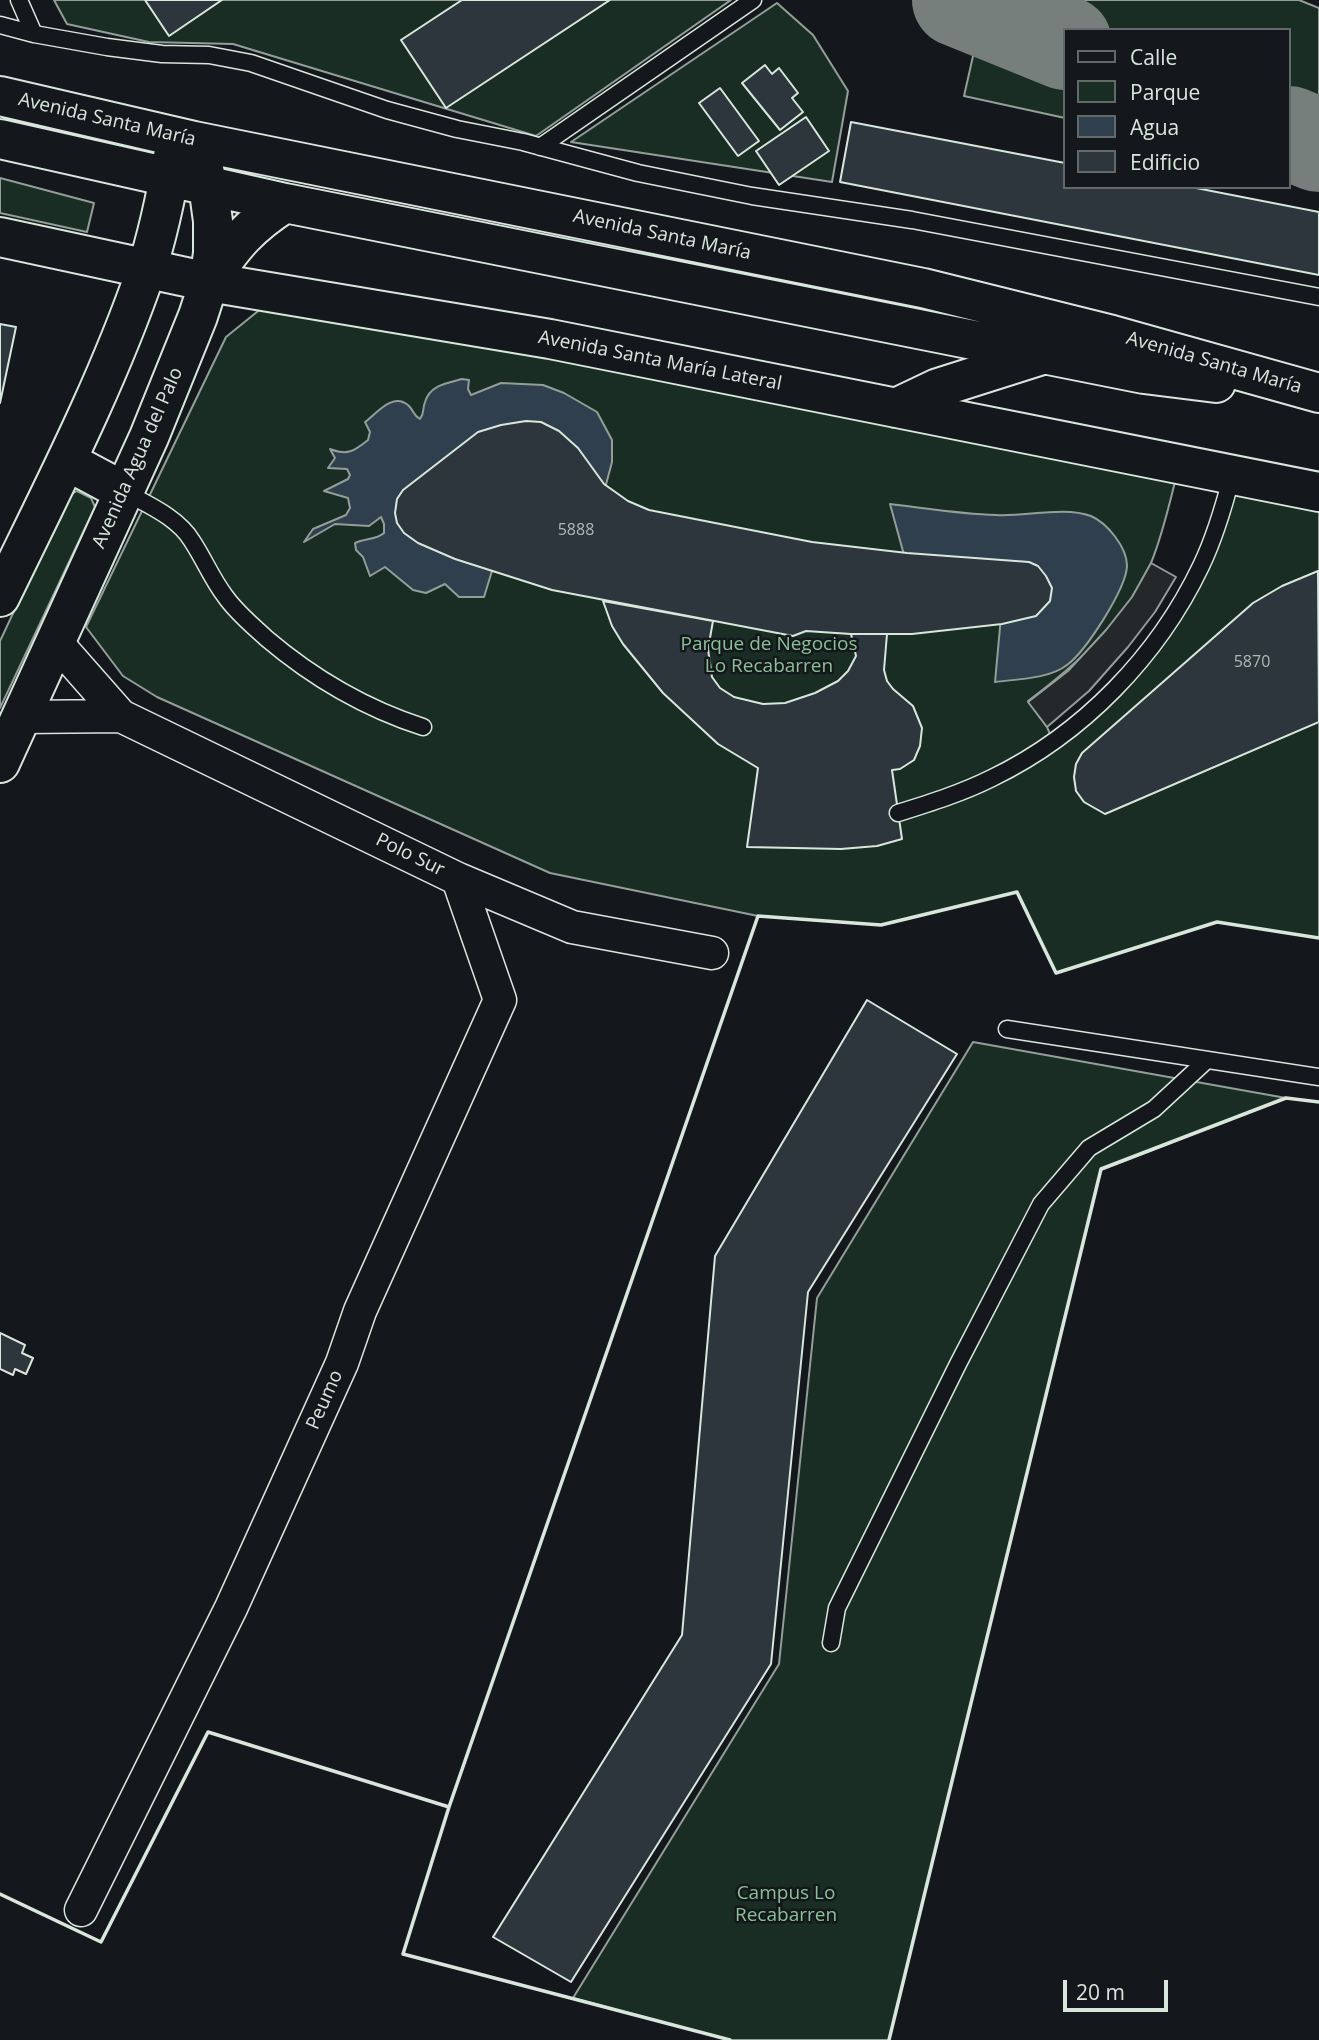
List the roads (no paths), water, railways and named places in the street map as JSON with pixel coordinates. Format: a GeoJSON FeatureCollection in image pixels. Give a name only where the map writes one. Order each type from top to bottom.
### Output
{"type":"FeatureCollection","features":[{"type":"Feature","properties":{"kind":"main road","name":"Avenida Santa María"},"geometry":{"type":"LineString","coordinates":[[0,96],[185,139],[923,288],[1112,335],[1319,394]]}},
{"type":"Feature","properties":{"kind":"main road","name":"Avenida Santa María"},"geometry":{"type":"LineString","coordinates":[[0,139],[285,203],[1045,355],[1144,374],[1319,394]]}},
{"type":"Feature","properties":{"kind":"main road"},"geometry":{"type":"LineString","coordinates":[[1,592],[68,461],[115,353],[146,270],[169,177],[185,139]]}},
{"type":"Feature","properties":{"kind":"main road","name":"Avenida Agua del Palo"},"geometry":{"type":"LineString","coordinates":[[8,739],[176,374],[209,282],[213,221],[208,186],[185,139]]}},
{"type":"Feature","properties":{"kind":"main road"},"geometry":{"type":"LineString","coordinates":[[209,282],[241,237],[262,218],[285,203]]}},
{"type":"Feature","properties":{"kind":"main road","name":"Avenida Santa María Lateral"},"geometry":{"type":"LineString","coordinates":[[0,237],[146,270],[550,339],[1319,492]]}},
{"type":"Feature","properties":{"kind":"main road"},"geometry":{"type":"LineString","coordinates":[[897,408],[938,388],[1045,355]]}},
{"type":"Feature","properties":{"kind":"main road"},"geometry":{"type":"LineString","coordinates":[[68,461],[123,491]]}},
{"type":"Feature","properties":{"kind":"street","name":"Polo Sur"},"geometry":{"type":"LineString","coordinates":[[55,641],[121,716],[458,879],[572,927],[712,953]]}},
{"type":"Feature","properties":{"kind":"street","name":"Polo Sur"},"geometry":{"type":"LineString","coordinates":[[8,739],[121,716]]}},
{"type":"Feature","properties":{"kind":"street","name":"Peumo"},"geometry":{"type":"LineString","coordinates":[[81,1910],[230,1608],[342,1363],[360,1311],[500,1000],[458,879]]}},
{"type":"Feature","properties":{"kind":"lane"},"geometry":{"type":"LineString","coordinates":[[19,0],[34,34]]}},
{"type":"Feature","properties":{"kind":"lane"},"geometry":{"type":"LineString","coordinates":[[540,147],[753,0]]}},
{"type":"Feature","properties":{"kind":"lane"},"geometry":{"type":"LineString","coordinates":[[0,25],[107,47],[162,54],[209,55],[251,62],[387,110],[638,173],[752,196],[912,220],[1319,297]]}},
{"type":"Feature","properties":{"kind":"lane"},"geometry":{"type":"LineString","coordinates":[[898,813],[946,798],[1023,761],[1077,724],[1115,689],[1148,651],[1177,610],[1201,565],[1220,519],[1232,475]]}},
{"type":"Feature","properties":{"kind":"lane"},"geometry":{"type":"LineString","coordinates":[[123,491],[167,516],[191,538],[225,597],[251,625],[291,659],[321,681],[358,701],[423,727]]}},
{"type":"Feature","properties":{"kind":"lane"},"geometry":{"type":"LineString","coordinates":[[1007,1030],[1319,1077]]}},
{"type":"Feature","properties":{"kind":"lane"},"geometry":{"type":"LineString","coordinates":[[831,1643],[837,1608],[1041,1204],[1088,1149],[1154,1109],[1207,1060]]}},
{"type":"Feature","properties":{"kind":"water"},"geometry":{"type":"Polygon","coordinates":[[[462,379],[469,380],[468,389],[471,395],[501,383],[543,385],[564,393],[597,412],[612,440],[612,462],[604,492],[496,558],[484,597],[459,597],[445,584],[426,593],[413,590],[385,567],[370,576],[355,543],[384,533],[381,517],[369,526],[335,524],[304,542],[313,529],[346,515],[350,508],[348,498],[324,491],[348,479],[350,475],[347,469],[328,468],[335,458],[330,449],[346,452],[363,444],[368,440],[370,432],[365,422],[391,402],[403,402],[420,419],[427,396],[431,392],[462,379]]]}},
{"type":"Feature","properties":{"kind":"water"},"geometry":{"type":"Polygon","coordinates":[[[890,504],[983,514],[1069,512],[1091,516],[1109,530],[1124,551],[1127,566],[1125,576],[1104,619],[1067,665],[1042,676],[995,682],[1005,573],[909,573],[890,504]]]}},
{"type":"Feature","properties":{"kind":"park label","name":"Parque de Negocios Lo Recabarren"},"geometry":{"type":"Point","coordinates":[769,656]}},
{"type":"Feature","properties":{"kind":"park label","name":"Campus Lo Recabarren"},"geometry":{"type":"Point","coordinates":[786,1905]}}]}
